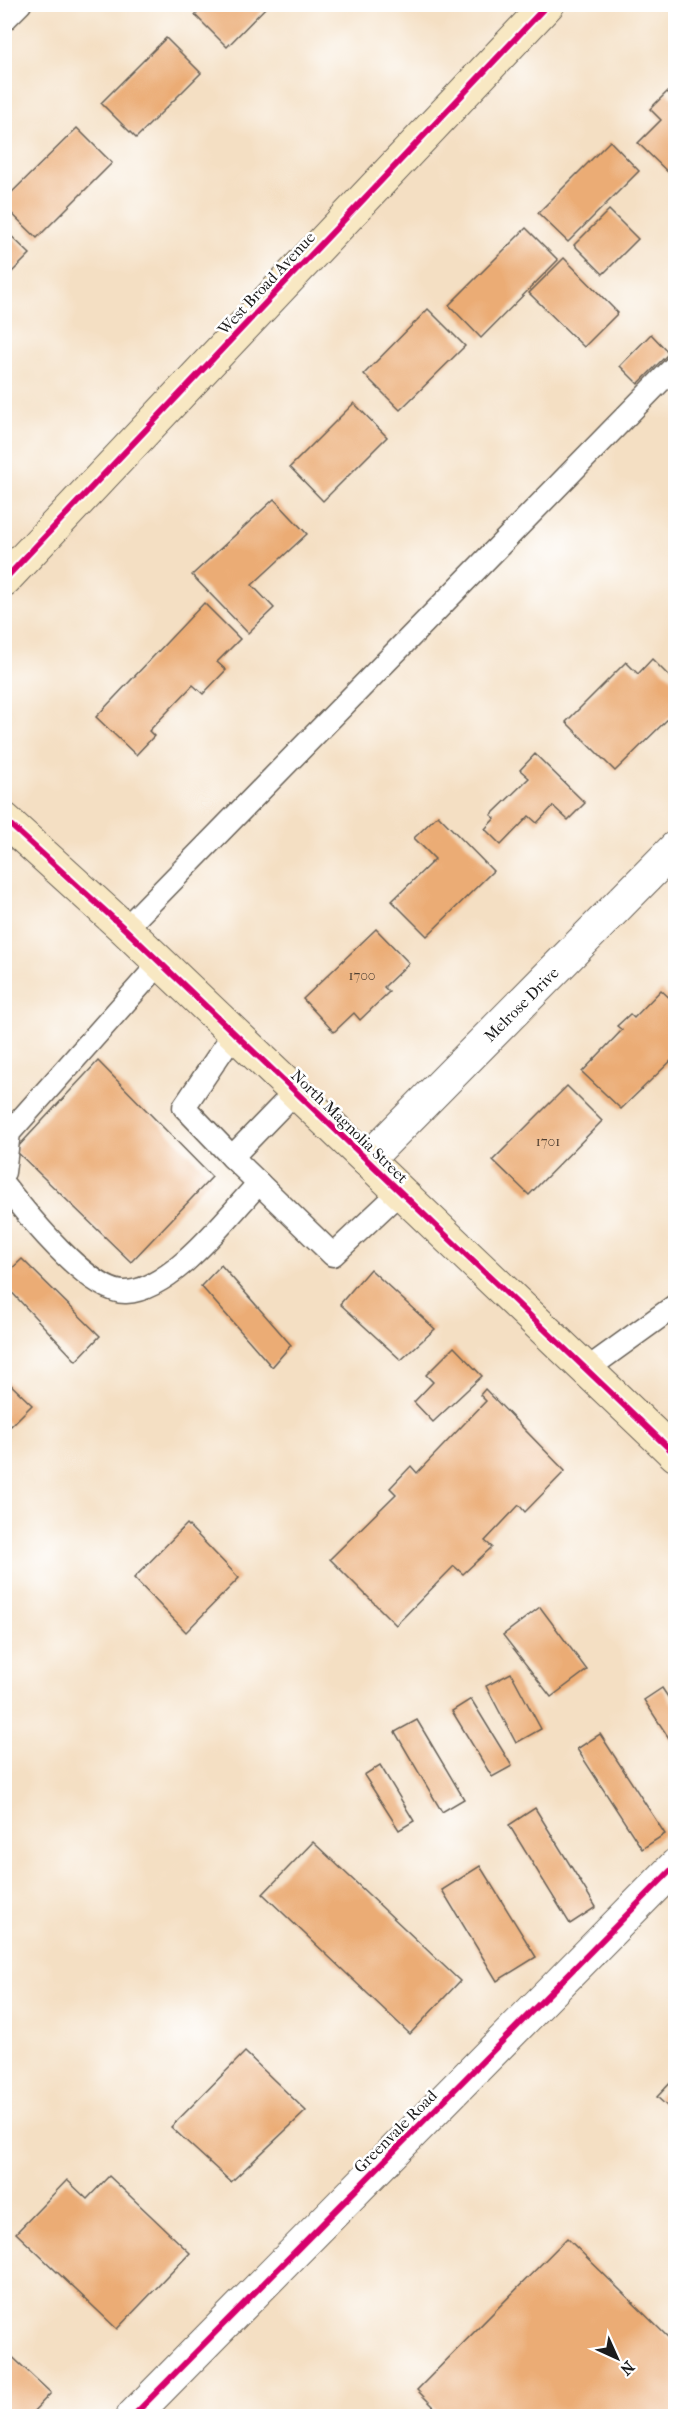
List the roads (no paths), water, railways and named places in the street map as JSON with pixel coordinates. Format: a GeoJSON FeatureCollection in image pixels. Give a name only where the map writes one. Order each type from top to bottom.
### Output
{"type":"FeatureCollection","features":[{"type":"Feature","properties":{"kind":"street","name":"West Broad Avenue"},"geometry":{"type":"LineString","coordinates":[[4,580],[548,4]]}},
{"type":"Feature","properties":{"kind":"street","name":"North Magnolia Street"},"geometry":{"type":"LineString","coordinates":[[4,819],[125,929],[675,1455]]}},
{"type":"Feature","properties":{"kind":"street","name":"Melrose Drive"},"geometry":{"type":"LineString","coordinates":[[367,1160],[675,847]]}},
{"type":"Feature","properties":{"kind":"street","name":"Greenvale Road"},"geometry":{"type":"LineString","coordinates":[[133,2416],[675,1865]]}},
{"type":"Feature","properties":{"kind":"lane"},"geometry":{"type":"LineString","coordinates":[[4,20],[20,4]]}},
{"type":"Feature","properties":{"kind":"lane"},"geometry":{"type":"LineString","coordinates":[[125,929],[675,365]]}},
{"type":"Feature","properties":{"kind":"lane"},"geometry":{"type":"LineString","coordinates":[[4,1172],[9,1133],[160,963]]}},
{"type":"Feature","properties":{"kind":"lane"},"geometry":{"type":"LineString","coordinates":[[234,1033],[184,1107],[333,1255],[400,1192]]}},
{"type":"Feature","properties":{"kind":"lane"},"geometry":{"type":"LineString","coordinates":[[232,1157],[295,1092]]}},
{"type":"Feature","properties":{"kind":"lane"},"geometry":{"type":"LineString","coordinates":[[4,1185],[37,1227],[93,1279],[125,1292],[156,1284],[184,1262],[259,1183]]}},
{"type":"Feature","properties":{"kind":"lane"},"geometry":{"type":"LineString","coordinates":[[586,1370],[675,1305]]}}]}
